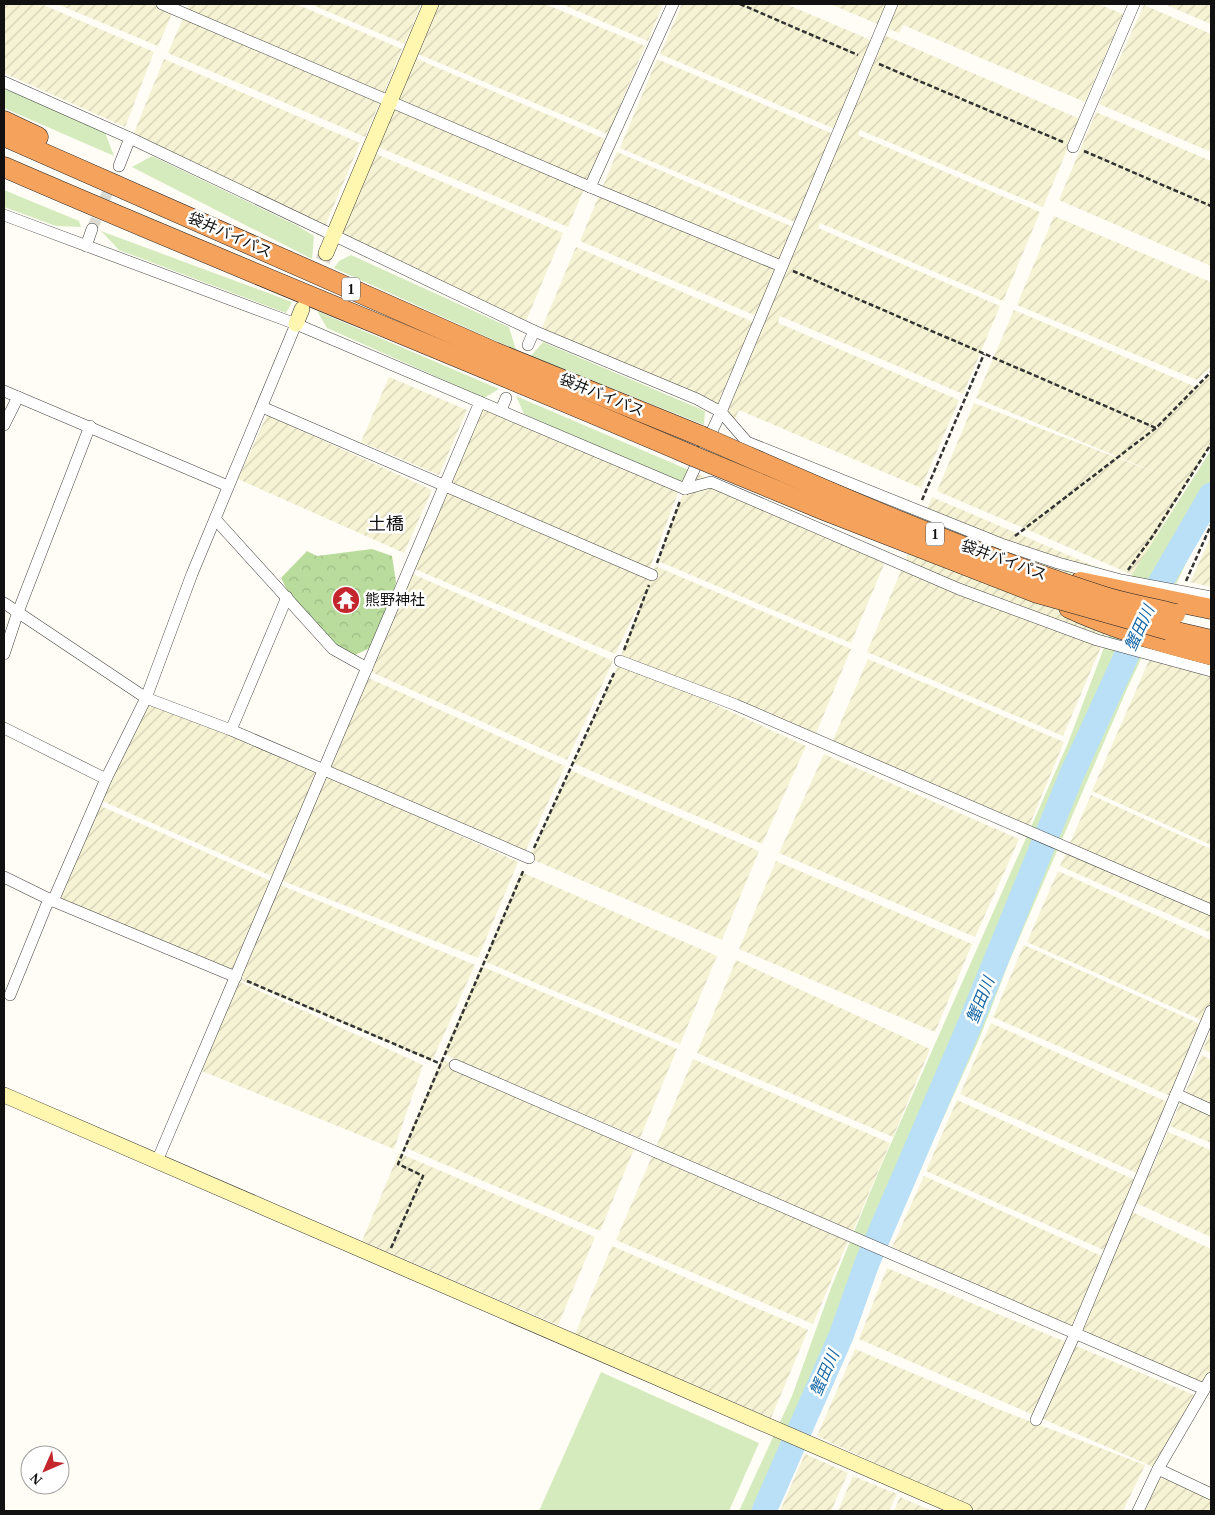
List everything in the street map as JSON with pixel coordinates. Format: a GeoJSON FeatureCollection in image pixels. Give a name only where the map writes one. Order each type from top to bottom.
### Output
{"type":"FeatureCollection","features":[{"type":"Feature","properties":{"kind":"highway"},"geometry":{"type":"LineString","coordinates":[[4,121],[143,183],[192,218]]}},
{"type":"Feature","properties":{"kind":"highway","name":"袋井バイパス"},"geometry":{"type":"LineString","coordinates":[[4,136],[494,352],[701,436],[1040,584]]}},
{"type":"Feature","properties":{"kind":"highway","name":"袋井バイパス"},"geometry":{"type":"LineString","coordinates":[[4,167],[180,244],[486,368],[824,510],[1040,584],[1170,618],[1211,622]]}},
{"type":"Feature","properties":{"kind":"highway"},"geometry":{"type":"LineString","coordinates":[[4,179],[119,230],[180,244]]}},
{"type":"Feature","properties":{"kind":"highway"},"geometry":{"type":"LineString","coordinates":[[1040,584],[1170,618],[1211,609]]}},
{"type":"Feature","properties":{"kind":"highway"},"geometry":{"type":"LineString","coordinates":[[1170,618],[1211,655]]}},
{"type":"Feature","properties":{"kind":"highway","name":"袋井バイパス"},"geometry":{"type":"LineString","coordinates":[[1170,618],[1211,640]]}},
{"type":"Feature","properties":{"kind":"street"},"geometry":{"type":"LineString","coordinates":[[162,4],[590,187],[781,266]]}},
{"type":"Feature","properties":{"kind":"street"},"geometry":{"type":"LineString","coordinates":[[326,253],[431,4]]}},
{"type":"Feature","properties":{"kind":"street"},"geometry":{"type":"LineString","coordinates":[[590,187],[673,4]]}},
{"type":"Feature","properties":{"kind":"street"},"geometry":{"type":"LineString","coordinates":[[685,489],[721,412],[892,4]]}},
{"type":"Feature","properties":{"kind":"street"},"geometry":{"type":"LineString","coordinates":[[1073,147],[1134,4]]}},
{"type":"Feature","properties":{"kind":"street"},"geometry":{"type":"LineString","coordinates":[[4,82],[130,138],[534,331],[697,399],[721,412],[747,442],[1004,545],[1058,563],[1134,582],[1170,618],[1211,671]]}},
{"type":"Feature","properties":{"kind":"street"},"geometry":{"type":"LineString","coordinates":[[119,166],[130,138]]}},
{"type":"Feature","properties":{"kind":"street"},"geometry":{"type":"LineString","coordinates":[[4,215],[296,324],[685,489],[711,482],[959,589],[1097,640],[1170,618],[1211,597]]}},
{"type":"Feature","properties":{"kind":"street"},"geometry":{"type":"LineString","coordinates":[[86,246],[92,229]]}},
{"type":"Feature","properties":{"kind":"street"},"geometry":{"type":"LineString","coordinates":[[10,995],[51,900],[146,698],[192,574],[302,309]]}},
{"type":"Feature","properties":{"kind":"street"},"geometry":{"type":"LineString","coordinates":[[528,345],[534,331]]}},
{"type":"Feature","properties":{"kind":"street"},"geometry":{"type":"LineString","coordinates":[[4,391],[228,486]]}},
{"type":"Feature","properties":{"kind":"street"},"geometry":{"type":"LineString","coordinates":[[4,425],[18,398]]}},
{"type":"Feature","properties":{"kind":"street"},"geometry":{"type":"LineString","coordinates":[[501,410],[506,398]]}},
{"type":"Feature","properties":{"kind":"street"},"geometry":{"type":"LineString","coordinates":[[157,1161],[480,402]]}},
{"type":"Feature","properties":{"kind":"street"},"geometry":{"type":"LineString","coordinates":[[262,407],[652,575]]}},
{"type":"Feature","properties":{"kind":"street"},"geometry":{"type":"LineString","coordinates":[[4,654],[18,612],[90,426]]}},
{"type":"Feature","properties":{"kind":"street"},"geometry":{"type":"LineString","coordinates":[[216,520],[333,649],[367,668]]}},
{"type":"Feature","properties":{"kind":"street"},"geometry":{"type":"LineString","coordinates":[[231,730],[287,597]]}},
{"type":"Feature","properties":{"kind":"street"},"geometry":{"type":"LineString","coordinates":[[4,604],[146,698],[231,730],[529,858]]}},
{"type":"Feature","properties":{"kind":"street"},"geometry":{"type":"LineString","coordinates":[[620,661],[736,706],[1211,910]]}},
{"type":"Feature","properties":{"kind":"street"},"geometry":{"type":"LineString","coordinates":[[4,728],[106,780]]}},
{"type":"Feature","properties":{"kind":"street"},"geometry":{"type":"LineString","coordinates":[[4,878],[51,900],[236,977]]}},
{"type":"Feature","properties":{"kind":"street"},"geometry":{"type":"LineString","coordinates":[[1036,1420],[1075,1334],[1211,1011]]}},
{"type":"Feature","properties":{"kind":"street"},"geometry":{"type":"LineString","coordinates":[[455,1065],[1204,1389]]}},
{"type":"Feature","properties":{"kind":"street"},"geometry":{"type":"LineString","coordinates":[[1176,1094],[1211,1110]]}},
{"type":"Feature","properties":{"kind":"street"},"geometry":{"type":"LineString","coordinates":[[4,1095],[965,1511]]}},
{"type":"Feature","properties":{"kind":"street"},"geometry":{"type":"LineString","coordinates":[[1138,1511],[1158,1469],[1211,1378]]}},
{"type":"Feature","properties":{"kind":"street"},"geometry":{"type":"LineString","coordinates":[[1158,1469],[1211,1494]]}},
{"type":"Feature","properties":{"kind":"path"},"geometry":{"type":"LineString","coordinates":[[740,4],[1211,206]]}},
{"type":"Feature","properties":{"kind":"path"},"geometry":{"type":"LineString","coordinates":[[781,266],[1156,428]]}},
{"type":"Feature","properties":{"kind":"path"},"geometry":{"type":"LineString","coordinates":[[918,511],[984,354]]}},
{"type":"Feature","properties":{"kind":"path"},"geometry":{"type":"LineString","coordinates":[[1004,545],[1156,428],[1211,372]]}},
{"type":"Feature","properties":{"kind":"path"},"geometry":{"type":"LineString","coordinates":[[1121,580],[1152,537],[1211,444]]}},
{"type":"Feature","properties":{"kind":"path"},"geometry":{"type":"LineString","coordinates":[[385,1260],[423,1176],[398,1164],[529,858],[620,661],[685,489]]}},
{"type":"Feature","properties":{"kind":"path"},"geometry":{"type":"LineString","coordinates":[[1170,618],[1211,525]]}},
{"type":"Feature","properties":{"kind":"path"},"geometry":{"type":"LineString","coordinates":[[236,977],[440,1064]]}},
{"type":"Feature","properties":{"kind":"shaded area"},"geometry":{"type":"Polygon","coordinates":[[[4,4],[41,4],[154,52],[125,127],[4,73],[4,4]]]}},
{"type":"Feature","properties":{"kind":"shaded area"},"geometry":{"type":"Polygon","coordinates":[[[57,4],[176,4],[158,46],[57,4]]]}},
{"type":"Feature","properties":{"kind":"shaded area"},"geometry":{"type":"Polygon","coordinates":[[[189,4],[296,4],[402,49],[365,137],[168,53],[189,4]]]}},
{"type":"Feature","properties":{"kind":"shaded area"},"geometry":{"type":"Polygon","coordinates":[[[310,4],[421,4],[405,44],[310,4]]]}},
{"type":"Feature","properties":{"kind":"shaded area"},"geometry":{"type":"Polygon","coordinates":[[[431,4],[545,4],[645,46],[608,134],[411,51],[431,4]]]}},
{"type":"Feature","properties":{"kind":"shaded area"},"geometry":{"type":"Polygon","coordinates":[[[561,4],[663,4],[648,41],[561,4]]]}},
{"type":"Feature","properties":{"kind":"shaded area"},"geometry":{"type":"Polygon","coordinates":[[[682,4],[786,4],[880,44],[884,35],[1080,119],[1043,207],[860,130],[858,135],[1040,212],[1003,301],[820,223],[818,228],[1000,306],[963,394],[780,316],[778,323],[959,400],[921,488],[739,410],[735,419],[539,335],[576,247],[758,324],[761,318],[580,241],[617,152],[800,230],[802,225],[620,148],[657,59],[840,137],[842,132],[660,54],[682,4]]]}},
{"type":"Feature","properties":{"kind":"shaded area"},"geometry":{"type":"Polygon","coordinates":[[[830,4],[1098,4],[1123,14],[1085,102],[903,25],[899,33],[830,4]]]}},
{"type":"Feature","properties":{"kind":"shaded area"},"geometry":{"type":"Polygon","coordinates":[[[1164,4],[1211,4],[1211,24],[1164,4]]]}},
{"type":"Feature","properties":{"kind":"shaded area"},"geometry":{"type":"Polygon","coordinates":[[[1144,5],[1211,34],[1211,152],[1099,104],[1144,5]]]}},
{"type":"Feature","properties":{"kind":"shaded area"},"geometry":{"type":"Polygon","coordinates":[[[408,55],[605,139],[568,227],[371,144],[408,55]]]}},
{"type":"Feature","properties":{"kind":"shaded area"},"geometry":{"type":"Polygon","coordinates":[[[164,59],[360,143],[323,231],[134,133],[164,59]]]}},
{"type":"Feature","properties":{"kind":"shaded area"},"geometry":{"type":"Polygon","coordinates":[[[1096,112],[1211,161],[1211,266],[1059,200],[1096,112]]]}},
{"type":"Feature","properties":{"kind":"shaded area"},"geometry":{"type":"Polygon","coordinates":[[[367,150],[563,233],[526,321],[330,238],[367,150]]]}},
{"type":"Feature","properties":{"kind":"shaded area"},"geometry":{"type":"Polygon","coordinates":[[[1054,216],[1211,282],[1211,367],[1197,380],[1017,305],[1054,216]]]}},
{"type":"Feature","properties":{"kind":"shaded area"},"geometry":{"type":"Polygon","coordinates":[[[1014,310],[1196,387],[1211,373],[1211,443],[1133,575],[937,491],[974,403],[1157,473],[976,398],[1014,310]]]}},
{"type":"Feature","properties":{"kind":"shaded area"},"geometry":{"type":"Polygon","coordinates":[[[389,377],[467,410],[439,475],[361,442],[389,377]]]}},
{"type":"Feature","properties":{"kind":"shaded area"},"geometry":{"type":"Polygon","coordinates":[[[480,402],[680,487],[648,573],[651,575],[655,566],[851,649],[814,738],[621,656],[645,592],[615,654],[410,567],[480,402]]]}},
{"type":"Feature","properties":{"kind":"shaded area"},"geometry":{"type":"Polygon","coordinates":[[[267,415],[432,490],[404,553],[238,479],[267,415]]]}},
{"type":"Feature","properties":{"kind":"shaded area"},"geometry":{"type":"Polygon","coordinates":[[[691,471],[888,555],[851,643],[658,561],[691,471]]]}},
{"type":"Feature","properties":{"kind":"shaded area"},"geometry":{"type":"Polygon","coordinates":[[[932,497],[1129,581],[1063,736],[867,652],[932,497]]]}},
{"type":"Feature","properties":{"kind":"shaded area"},"geometry":{"type":"Polygon","coordinates":[[[1211,537],[1211,587],[1190,582],[1211,537]]]}},
{"type":"Feature","properties":{"kind":"shaded area"},"geometry":{"type":"Polygon","coordinates":[[[408,572],[613,661],[567,760],[367,670],[408,572]]]}},
{"type":"Feature","properties":{"kind":"shaded area"},"geometry":{"type":"Polygon","coordinates":[[[1154,649],[1211,675],[1211,845],[1092,791],[1154,649]]]}},
{"type":"Feature","properties":{"kind":"shaded area"},"geometry":{"type":"Polygon","coordinates":[[[868,659],[1064,742],[1027,831],[830,747],[868,659]]]}},
{"type":"Feature","properties":{"kind":"shaded area"},"geometry":{"type":"Polygon","coordinates":[[[620,661],[806,746],[762,844],[573,763],[620,661]]]}},
{"type":"Feature","properties":{"kind":"shaded area"},"geometry":{"type":"Polygon","coordinates":[[[364,676],[565,766],[524,854],[324,770],[364,676]]]}},
{"type":"Feature","properties":{"kind":"shaded area"},"geometry":{"type":"Polygon","coordinates":[[[146,698],[323,773],[518,862],[478,958],[278,879],[98,799],[146,698]]]}},
{"type":"Feature","properties":{"kind":"shaded area"},"geometry":{"type":"Polygon","coordinates":[[[824,754],[1019,839],[975,937],[779,853],[824,754]]]}},
{"type":"Feature","properties":{"kind":"shaded area"},"geometry":{"type":"Polygon","coordinates":[[[570,770],[759,851],[722,940],[529,858],[570,770]]]}},
{"type":"Feature","properties":{"kind":"shaded area"},"geometry":{"type":"Polygon","coordinates":[[[1091,795],[1211,849],[1211,933],[1060,866],[1091,795]]]}},
{"type":"Feature","properties":{"kind":"shaded area"},"geometry":{"type":"Polygon","coordinates":[[[96,804],[273,882],[475,965],[432,1061],[53,901],[96,804]]]}},
{"type":"Feature","properties":{"kind":"shaded area"},"geometry":{"type":"Polygon","coordinates":[[[776,861],[972,944],[935,1032],[739,949],[776,861]]]}},
{"type":"Feature","properties":{"kind":"shaded area"},"geometry":{"type":"Polygon","coordinates":[[[1058,871],[1211,940],[1210,1024],[1027,942],[1058,871]]]}},
{"type":"Feature","properties":{"kind":"shaded area"},"geometry":{"type":"Polygon","coordinates":[[[521,872],[717,956],[680,1044],[484,961],[521,872]]]}},
{"type":"Feature","properties":{"kind":"shaded area"},"geometry":{"type":"Polygon","coordinates":[[[1024,945],[1207,1027],[1175,1098],[993,1017],[1024,945]]]}},
{"type":"Feature","properties":{"kind":"shaded area"},"geometry":{"type":"Polygon","coordinates":[[[736,960],[930,1049],[893,1137],[697,1053],[736,960]]]}},
{"type":"Feature","properties":{"kind":"shaded area"},"geometry":{"type":"Polygon","coordinates":[[[481,966],[677,1049],[640,1138],[443,1054],[481,966]]]}},
{"type":"Feature","properties":{"kind":"shaded area"},"geometry":{"type":"Polygon","coordinates":[[[236,980],[423,1065],[394,1149],[197,1069],[236,980]]]}},
{"type":"Feature","properties":{"kind":"shaded area"},"geometry":{"type":"Polygon","coordinates":[[[991,1023],[1174,1105],[1143,1176],[960,1094],[991,1023]]]}},
{"type":"Feature","properties":{"kind":"shaded area"},"geometry":{"type":"Polygon","coordinates":[[[1211,1029],[1211,1053],[1203,1049],[1211,1029]]]}},
{"type":"Feature","properties":{"kind":"shaded area"},"geometry":{"type":"Polygon","coordinates":[[[1202,1055],[1211,1060],[1211,1143],[1170,1126],[1202,1055]]]}},
{"type":"Feature","properties":{"kind":"shaded area"},"geometry":{"type":"Polygon","coordinates":[[[441,1059],[637,1142],[600,1231],[404,1147],[441,1059]]]}},
{"type":"Feature","properties":{"kind":"shaded area"},"geometry":{"type":"Polygon","coordinates":[[[693,1059],[890,1143],[853,1231],[656,1147],[693,1059]]]}},
{"type":"Feature","properties":{"kind":"shaded area"},"geometry":{"type":"Polygon","coordinates":[[[957,1100],[1140,1182],[1128,1210],[1211,1249],[1211,1379],[1204,1389],[892,1247],[924,1176],[1106,1258],[1108,1252],[926,1171],[957,1100]]]}},
{"type":"Feature","properties":{"kind":"shaded area"},"geometry":{"type":"Polygon","coordinates":[[[1168,1132],[1211,1150],[1211,1237],[1136,1203],[1168,1132]]]}},
{"type":"Feature","properties":{"kind":"shaded area"},"geometry":{"type":"Polygon","coordinates":[[[654,1152],[850,1236],[813,1324],[616,1240],[654,1152]]]}},
{"type":"Feature","properties":{"kind":"shaded area"},"geometry":{"type":"Polygon","coordinates":[[[399,1153],[595,1237],[558,1325],[362,1241],[399,1153]]]}},
{"type":"Feature","properties":{"kind":"shaded area"},"geometry":{"type":"Polygon","coordinates":[[[612,1246],[808,1330],[771,1418],[575,1334],[612,1246]]]}},
{"type":"Feature","properties":{"kind":"shaded area"},"geometry":{"type":"Polygon","coordinates":[[[887,1268],[1199,1397],[1158,1469],[859,1339],[887,1268]]]}},
{"type":"Feature","properties":{"kind":"shaded area"},"geometry":{"type":"Polygon","coordinates":[[[855,1349],[1003,1411],[1145,1465],[1123,1511],[978,1511],[817,1436],[855,1349]]]}},
{"type":"Feature","properties":{"kind":"shaded area"},"geometry":{"type":"Polygon","coordinates":[[[805,1454],[848,1473],[831,1511],[780,1511],[805,1454]]]}},
{"type":"Feature","properties":{"kind":"shaded area"},"geometry":{"type":"Polygon","coordinates":[[[853,1476],[897,1494],[889,1511],[838,1511],[853,1476]]]}},
{"type":"Feature","properties":{"kind":"shaded area"},"geometry":{"type":"Polygon","coordinates":[[[1161,1477],[1211,1499],[1211,1511],[1142,1511],[1161,1477]]]}},
{"type":"Feature","properties":{"kind":"shaded area"},"geometry":{"type":"Polygon","coordinates":[[[900,1497],[932,1511],[894,1511],[900,1497]]]}},
{"type":"Feature","properties":{"kind":"green space"},"geometry":{"type":"Polygon","coordinates":[[[4,89],[102,125],[114,156],[4,108],[4,89]]]}},
{"type":"Feature","properties":{"kind":"green space"},"geometry":{"type":"Polygon","coordinates":[[[152,156],[296,225],[314,236],[312,259],[132,167],[152,156]]]}},
{"type":"Feature","properties":{"kind":"green space"},"geometry":{"type":"Polygon","coordinates":[[[4,190],[79,221],[81,227],[56,226],[4,207],[4,190]]]}},
{"type":"Feature","properties":{"kind":"green space"},"geometry":{"type":"Polygon","coordinates":[[[101,231],[292,302],[286,313],[119,250],[101,231]]]}},
{"type":"Feature","properties":{"kind":"green space"},"geometry":{"type":"Polygon","coordinates":[[[351,255],[509,327],[516,350],[334,268],[339,261],[351,255]]]}},
{"type":"Feature","properties":{"kind":"green space"},"geometry":{"type":"Polygon","coordinates":[[[317,311],[499,389],[484,398],[327,328],[317,311]]]}},
{"type":"Feature","properties":{"kind":"green space"},"geometry":{"type":"Polygon","coordinates":[[[543,342],[705,411],[704,425],[531,356],[543,342]]]}},
{"type":"Feature","properties":{"kind":"green space"},"geometry":{"type":"Polygon","coordinates":[[[516,396],[691,471],[680,487],[524,414],[516,396]]]}},
{"type":"Feature","properties":{"kind":"green space"},"geometry":{"type":"Polygon","coordinates":[[[1211,450],[1211,517],[1187,561],[1127,689],[1009,962],[980,1037],[870,1280],[772,1511],[739,1511],[792,1396],[831,1288],[881,1166],[1068,743],[1131,576],[1211,450]]]}},
{"type":"Feature","properties":{"kind":"green space"},"geometry":{"type":"Polygon","coordinates":[[[372,549],[392,556],[396,582],[385,626],[368,649],[348,658],[291,598],[281,578],[307,551],[317,556],[372,549]]]}},
{"type":"Feature","properties":{"kind":"green space"},"geometry":{"type":"Polygon","coordinates":[[[601,1372],[759,1443],[729,1511],[539,1511],[601,1372]]]}},
{"type":"Feature","properties":{"kind":"waterway","name":"蟹田川"},"geometry":{"type":"LineString","coordinates":[[764,1511],[841,1336],[867,1263],[967,1031],[1072,774],[1159,585],[1211,495]]}},
{"type":"Feature","properties":{"kind":"tunnel"},"geometry":{"type":"LineString","coordinates":[[92,229],[119,166]]}},
{"type":"Feature","properties":{"kind":"tunnel"},"geometry":{"type":"LineString","coordinates":[[304,303],[326,253]]}},
{"type":"Feature","properties":{"kind":"place","name":"熊野神社"},"geometry":{"type":"Point","coordinates":[346,600]}},
{"type":"Feature","properties":{"kind":"district","name":"土橋"},"geometry":{"type":"Point","coordinates":[386,524]}}]}
